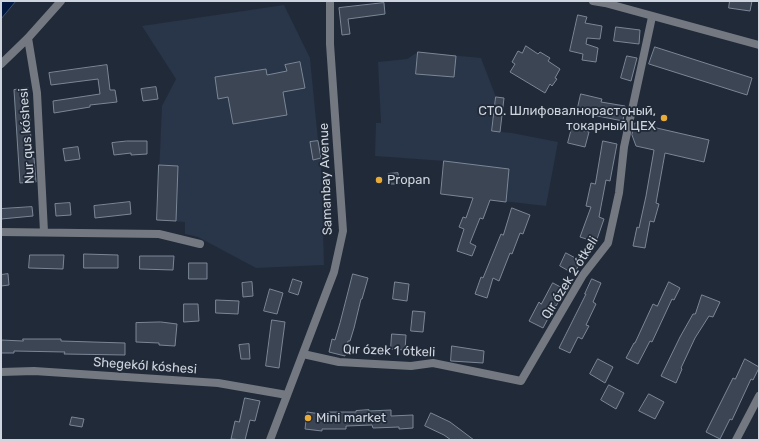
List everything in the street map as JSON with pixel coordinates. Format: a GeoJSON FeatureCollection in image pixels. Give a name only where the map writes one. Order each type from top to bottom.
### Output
{"type":"FeatureCollection","features":[{"type":"Feature","properties":{"kind":"street"},"geometry":{"type":"LineString","coordinates":[[1,64],[28,38],[61,1]]}},
{"type":"Feature","properties":{"kind":"street","name":"Samanbay Avenue"},"geometry":{"type":"LineString","coordinates":[[270,440],[334,272],[343,231],[330,44],[330,1]]}},
{"type":"Feature","properties":{"kind":"street"},"geometry":{"type":"LineString","coordinates":[[593,1],[759,45]]}},
{"type":"Feature","properties":{"kind":"street","name":"Qır ózek 2 ótkeli"},"geometry":{"type":"LineString","coordinates":[[521,381],[583,275],[608,243],[619,193],[624,147],[652,16]]}},
{"type":"Feature","properties":{"kind":"street","name":"Nur qus kóshesi"},"geometry":{"type":"LineString","coordinates":[[28,38],[37,93],[44,232]]}},
{"type":"Feature","properties":{"kind":"street"},"geometry":{"type":"LineString","coordinates":[[1,232],[159,234],[200,244]]}},
{"type":"Feature","properties":{"kind":"street","name":"Qır ózek 1 ótkeli"},"geometry":{"type":"LineString","coordinates":[[303,354],[339,362],[411,366],[433,363],[521,381]]}},
{"type":"Feature","properties":{"kind":"street","name":"Shegekól kóshesi"},"geometry":{"type":"LineString","coordinates":[[1,372],[34,371],[218,383],[287,395]]}},
{"type":"Feature","properties":{"kind":"street"},"geometry":{"type":"LineString","coordinates":[[736,440],[759,396]]}},
{"type":"Feature","properties":{"kind":"shaded area"},"geometry":{"type":"Polygon","coordinates":[[[284,5],[310,58],[321,158],[324,265],[256,268],[198,237],[185,234],[185,222],[157,220],[162,106],[176,79],[142,26],[284,5]]]}},
{"type":"Feature","properties":{"kind":"shaded area"},"geometry":{"type":"Polygon","coordinates":[[[418,52],[481,58],[496,97],[492,131],[512,133],[558,142],[546,206],[441,194],[444,161],[375,156],[376,123],[381,123],[378,62],[407,59],[418,52]]]}},
{"type":"Feature","properties":{"kind":"water"},"geometry":{"type":"Polygon","coordinates":[[[1,1],[16,1],[1,19],[1,1]]]}},
{"type":"Feature","properties":{"kind":"building"},"geometry":{"type":"Polygon","coordinates":[[[730,1],[752,1],[750,11],[729,8],[730,1]]]}},
{"type":"Feature","properties":{"kind":"building"},"geometry":{"type":"Polygon","coordinates":[[[384,3],[385,14],[348,19],[350,34],[342,35],[339,8],[384,3]]]}},
{"type":"Feature","properties":{"kind":"building"},"geometry":{"type":"Polygon","coordinates":[[[578,15],[587,17],[585,23],[602,26],[600,39],[587,38],[586,44],[598,48],[596,62],[582,60],[583,54],[570,51],[578,15]]]}},
{"type":"Feature","properties":{"kind":"building"},"geometry":{"type":"Polygon","coordinates":[[[616,27],[640,30],[639,44],[614,41],[616,27]]]}},
{"type":"Feature","properties":{"kind":"building"},"geometry":{"type":"Polygon","coordinates":[[[526,46],[538,54],[540,52],[550,58],[548,61],[560,69],[555,78],[557,79],[552,86],[550,84],[545,93],[510,72],[515,64],[512,62],[518,51],[522,53],[526,46]]]}},
{"type":"Feature","properties":{"kind":"building"},"geometry":{"type":"Polygon","coordinates":[[[655,47],[752,78],[747,95],[649,64],[655,47]]]}},
{"type":"Feature","properties":{"kind":"building"},"geometry":{"type":"Polygon","coordinates":[[[418,52],[456,56],[454,77],[416,74],[418,52]]]}},
{"type":"Feature","properties":{"kind":"building"},"geometry":{"type":"Polygon","coordinates":[[[627,56],[637,58],[631,81],[621,78],[627,56]]]}},
{"type":"Feature","properties":{"kind":"building"},"geometry":{"type":"Polygon","coordinates":[[[300,62],[305,88],[283,92],[287,115],[233,124],[228,97],[218,99],[215,77],[266,69],[267,75],[287,71],[285,65],[300,62]]]}},
{"type":"Feature","properties":{"kind":"building"},"geometry":{"type":"Polygon","coordinates":[[[107,65],[110,90],[115,90],[117,102],[90,105],[90,107],[54,113],[53,101],[100,94],[98,79],[51,85],[49,73],[107,65]]]}},
{"type":"Feature","properties":{"kind":"building"},"geometry":{"type":"Polygon","coordinates":[[[156,87],[158,99],[143,101],[141,89],[156,87]]]}},
{"type":"Feature","properties":{"kind":"building"},"geometry":{"type":"Polygon","coordinates":[[[28,88],[32,158],[34,158],[36,182],[20,183],[14,90],[28,88]]]}},
{"type":"Feature","properties":{"kind":"building"},"geometry":{"type":"Polygon","coordinates":[[[581,94],[602,99],[601,102],[625,106],[623,121],[577,112],[581,94]]]}},
{"type":"Feature","properties":{"kind":"building"},"geometry":{"type":"Polygon","coordinates":[[[496,97],[504,98],[500,132],[492,131],[496,97]]]}},
{"type":"Feature","properties":{"kind":"building"},"geometry":{"type":"Polygon","coordinates":[[[635,123],[709,140],[704,162],[665,153],[656,203],[659,204],[654,222],[650,221],[645,248],[633,246],[637,227],[639,228],[646,196],[654,150],[636,146],[632,135],[635,123]]]}},
{"type":"Feature","properties":{"kind":"building"},"geometry":{"type":"Polygon","coordinates":[[[572,128],[589,132],[585,147],[568,143],[572,128]]]}},
{"type":"Feature","properties":{"kind":"building"},"geometry":{"type":"Polygon","coordinates":[[[147,141],[147,154],[131,155],[131,153],[114,155],[112,143],[147,141]]]}},
{"type":"Feature","properties":{"kind":"building"},"geometry":{"type":"Polygon","coordinates":[[[318,141],[321,158],[313,160],[310,142],[318,141]]]}},
{"type":"Feature","properties":{"kind":"building"},"geometry":{"type":"Polygon","coordinates":[[[603,141],[617,144],[610,181],[606,180],[599,217],[604,219],[596,242],[580,237],[591,207],[586,206],[591,183],[595,184],[603,141]]]}},
{"type":"Feature","properties":{"kind":"building"},"geometry":{"type":"Polygon","coordinates":[[[78,147],[80,159],[65,161],[63,149],[78,147]]]}},
{"type":"Feature","properties":{"kind":"building"},"geometry":{"type":"Polygon","coordinates":[[[444,161],[509,169],[506,202],[490,200],[483,219],[480,218],[470,243],[476,246],[472,256],[457,251],[464,229],[459,227],[463,217],[466,218],[473,198],[441,194],[444,161]]]}},
{"type":"Feature","properties":{"kind":"building"},"geometry":{"type":"Polygon","coordinates":[[[159,165],[178,166],[176,221],[157,220],[159,165]]]}},
{"type":"Feature","properties":{"kind":"building"},"geometry":{"type":"Polygon","coordinates":[[[398,173],[399,184],[389,184],[388,174],[398,173]]]}},
{"type":"Feature","properties":{"kind":"building"},"geometry":{"type":"Polygon","coordinates":[[[130,202],[131,214],[95,218],[94,206],[130,202]]]}},
{"type":"Feature","properties":{"kind":"building"},"geometry":{"type":"Polygon","coordinates":[[[70,203],[71,215],[56,216],[55,204],[70,203]]]}},
{"type":"Feature","properties":{"kind":"building"},"geometry":{"type":"Polygon","coordinates":[[[32,207],[33,216],[1,219],[1,209],[32,207]]]}},
{"type":"Feature","properties":{"kind":"building"},"geometry":{"type":"Polygon","coordinates":[[[512,208],[530,215],[523,234],[520,233],[499,281],[493,278],[487,298],[475,294],[481,277],[483,278],[501,234],[503,235],[512,208]]]}},
{"type":"Feature","properties":{"kind":"building"},"geometry":{"type":"Polygon","coordinates":[[[566,253],[581,261],[574,274],[560,266],[566,253]]]}},
{"type":"Feature","properties":{"kind":"building"},"geometry":{"type":"Polygon","coordinates":[[[84,254],[118,255],[118,268],[84,268],[84,254]]]}},
{"type":"Feature","properties":{"kind":"building"},"geometry":{"type":"Polygon","coordinates":[[[30,255],[64,255],[63,269],[29,268],[30,255]]]}},
{"type":"Feature","properties":{"kind":"building"},"geometry":{"type":"Polygon","coordinates":[[[140,256],[174,256],[173,270],[140,269],[140,256]]]}},
{"type":"Feature","properties":{"kind":"building"},"geometry":{"type":"Polygon","coordinates":[[[189,263],[207,263],[207,279],[189,279],[189,263]]]}},
{"type":"Feature","properties":{"kind":"building"},"geometry":{"type":"Polygon","coordinates":[[[8,274],[9,285],[1,286],[1,275],[8,274]]]}},
{"type":"Feature","properties":{"kind":"building"},"geometry":{"type":"Polygon","coordinates":[[[353,274],[368,278],[350,341],[348,341],[345,356],[329,352],[332,339],[335,340],[353,274]]]}},
{"type":"Feature","properties":{"kind":"building"},"geometry":{"type":"Polygon","coordinates":[[[293,279],[302,282],[298,295],[289,292],[293,279]]]}},
{"type":"Feature","properties":{"kind":"building"},"geometry":{"type":"Polygon","coordinates":[[[592,279],[601,283],[593,302],[596,304],[586,325],[589,326],[582,339],[578,337],[570,353],[559,348],[592,279]]]}},
{"type":"Feature","properties":{"kind":"building"},"geometry":{"type":"Polygon","coordinates":[[[252,282],[253,296],[243,297],[242,283],[252,282]]]}},
{"type":"Feature","properties":{"kind":"building"},"geometry":{"type":"Polygon","coordinates":[[[395,282],[409,284],[407,301],[393,299],[395,282]]]}},
{"type":"Feature","properties":{"kind":"building"},"geometry":{"type":"Polygon","coordinates":[[[669,282],[680,288],[674,300],[672,299],[652,342],[650,341],[638,364],[626,358],[635,343],[653,304],[657,306],[669,282]]]}},
{"type":"Feature","properties":{"kind":"building"},"geometry":{"type":"Polygon","coordinates":[[[553,283],[566,290],[556,306],[555,305],[543,328],[529,321],[539,302],[541,304],[553,283]]]}},
{"type":"Feature","properties":{"kind":"building"},"geometry":{"type":"Polygon","coordinates":[[[270,289],[283,293],[277,314],[264,311],[270,289]]]}},
{"type":"Feature","properties":{"kind":"building"},"geometry":{"type":"Polygon","coordinates":[[[702,295],[720,302],[713,317],[709,316],[695,338],[681,368],[682,369],[676,383],[661,376],[680,337],[693,314],[695,314],[702,295]]]}},
{"type":"Feature","properties":{"kind":"building"},"geometry":{"type":"Polygon","coordinates":[[[216,300],[239,301],[238,314],[216,313],[216,300]]]}},
{"type":"Feature","properties":{"kind":"building"},"geometry":{"type":"Polygon","coordinates":[[[184,304],[198,304],[199,321],[184,322],[184,304]]]}},
{"type":"Feature","properties":{"kind":"building"},"geometry":{"type":"Polygon","coordinates":[[[413,311],[425,312],[423,332],[411,331],[413,311]]]}},
{"type":"Feature","properties":{"kind":"building"},"geometry":{"type":"Polygon","coordinates":[[[272,320],[285,322],[279,368],[266,366],[272,320]]]}},
{"type":"Feature","properties":{"kind":"building"},"geometry":{"type":"Polygon","coordinates":[[[161,322],[177,324],[175,346],[159,345],[159,343],[136,342],[136,323],[161,322]]]}},
{"type":"Feature","properties":{"kind":"building"},"geometry":{"type":"Polygon","coordinates":[[[392,334],[406,335],[405,350],[391,349],[392,334]]]}},
{"type":"Feature","properties":{"kind":"building"},"geometry":{"type":"Polygon","coordinates":[[[23,339],[61,339],[61,341],[125,343],[125,355],[14,351],[14,353],[1,353],[1,340],[23,341],[23,339]]]}},
{"type":"Feature","properties":{"kind":"building"},"geometry":{"type":"Polygon","coordinates":[[[249,344],[250,359],[241,359],[239,345],[249,344]]]}},
{"type":"Feature","properties":{"kind":"building"},"geometry":{"type":"Polygon","coordinates":[[[452,346],[484,351],[483,363],[451,361],[452,346]]]}},
{"type":"Feature","properties":{"kind":"building"},"geometry":{"type":"Polygon","coordinates":[[[598,359],[613,367],[605,383],[590,374],[598,359]]]}},
{"type":"Feature","properties":{"kind":"building"},"geometry":{"type":"Polygon","coordinates":[[[745,359],[759,368],[753,380],[751,379],[732,420],[730,419],[720,439],[706,432],[733,378],[735,379],[745,359]]]}},
{"type":"Feature","properties":{"kind":"building"},"geometry":{"type":"Polygon","coordinates":[[[609,385],[624,393],[616,409],[601,400],[609,385]]]}},
{"type":"Feature","properties":{"kind":"building"},"geometry":{"type":"Polygon","coordinates":[[[649,394],[664,402],[655,419],[639,411],[649,394]]]}},
{"type":"Feature","properties":{"kind":"building"},"geometry":{"type":"Polygon","coordinates":[[[245,398],[260,401],[255,421],[250,420],[245,440],[231,439],[235,421],[239,422],[245,398]]]}},
{"type":"Feature","properties":{"kind":"building"},"geometry":{"type":"Polygon","coordinates":[[[369,410],[391,410],[391,416],[413,415],[413,428],[373,428],[372,425],[346,426],[346,429],[322,429],[322,431],[305,429],[307,412],[328,415],[328,412],[356,412],[369,410]]]}},
{"type":"Feature","properties":{"kind":"building"},"geometry":{"type":"Polygon","coordinates":[[[431,413],[450,422],[474,440],[451,440],[425,426],[431,413]]]}},
{"type":"Feature","properties":{"kind":"building"},"geometry":{"type":"Polygon","coordinates":[[[72,417],[84,419],[82,427],[70,425],[72,417]]]}},
{"type":"Feature","properties":{"kind":"place","name":"СТО. Шлифовалнорастоный, токарный ЦЕХ"},"geometry":{"type":"Point","coordinates":[664,118]}},
{"type":"Feature","properties":{"kind":"place","name":"Propan"},"geometry":{"type":"Point","coordinates":[379,180]}},
{"type":"Feature","properties":{"kind":"place","name":"Mini market"},"geometry":{"type":"Point","coordinates":[308,418]}}]}
